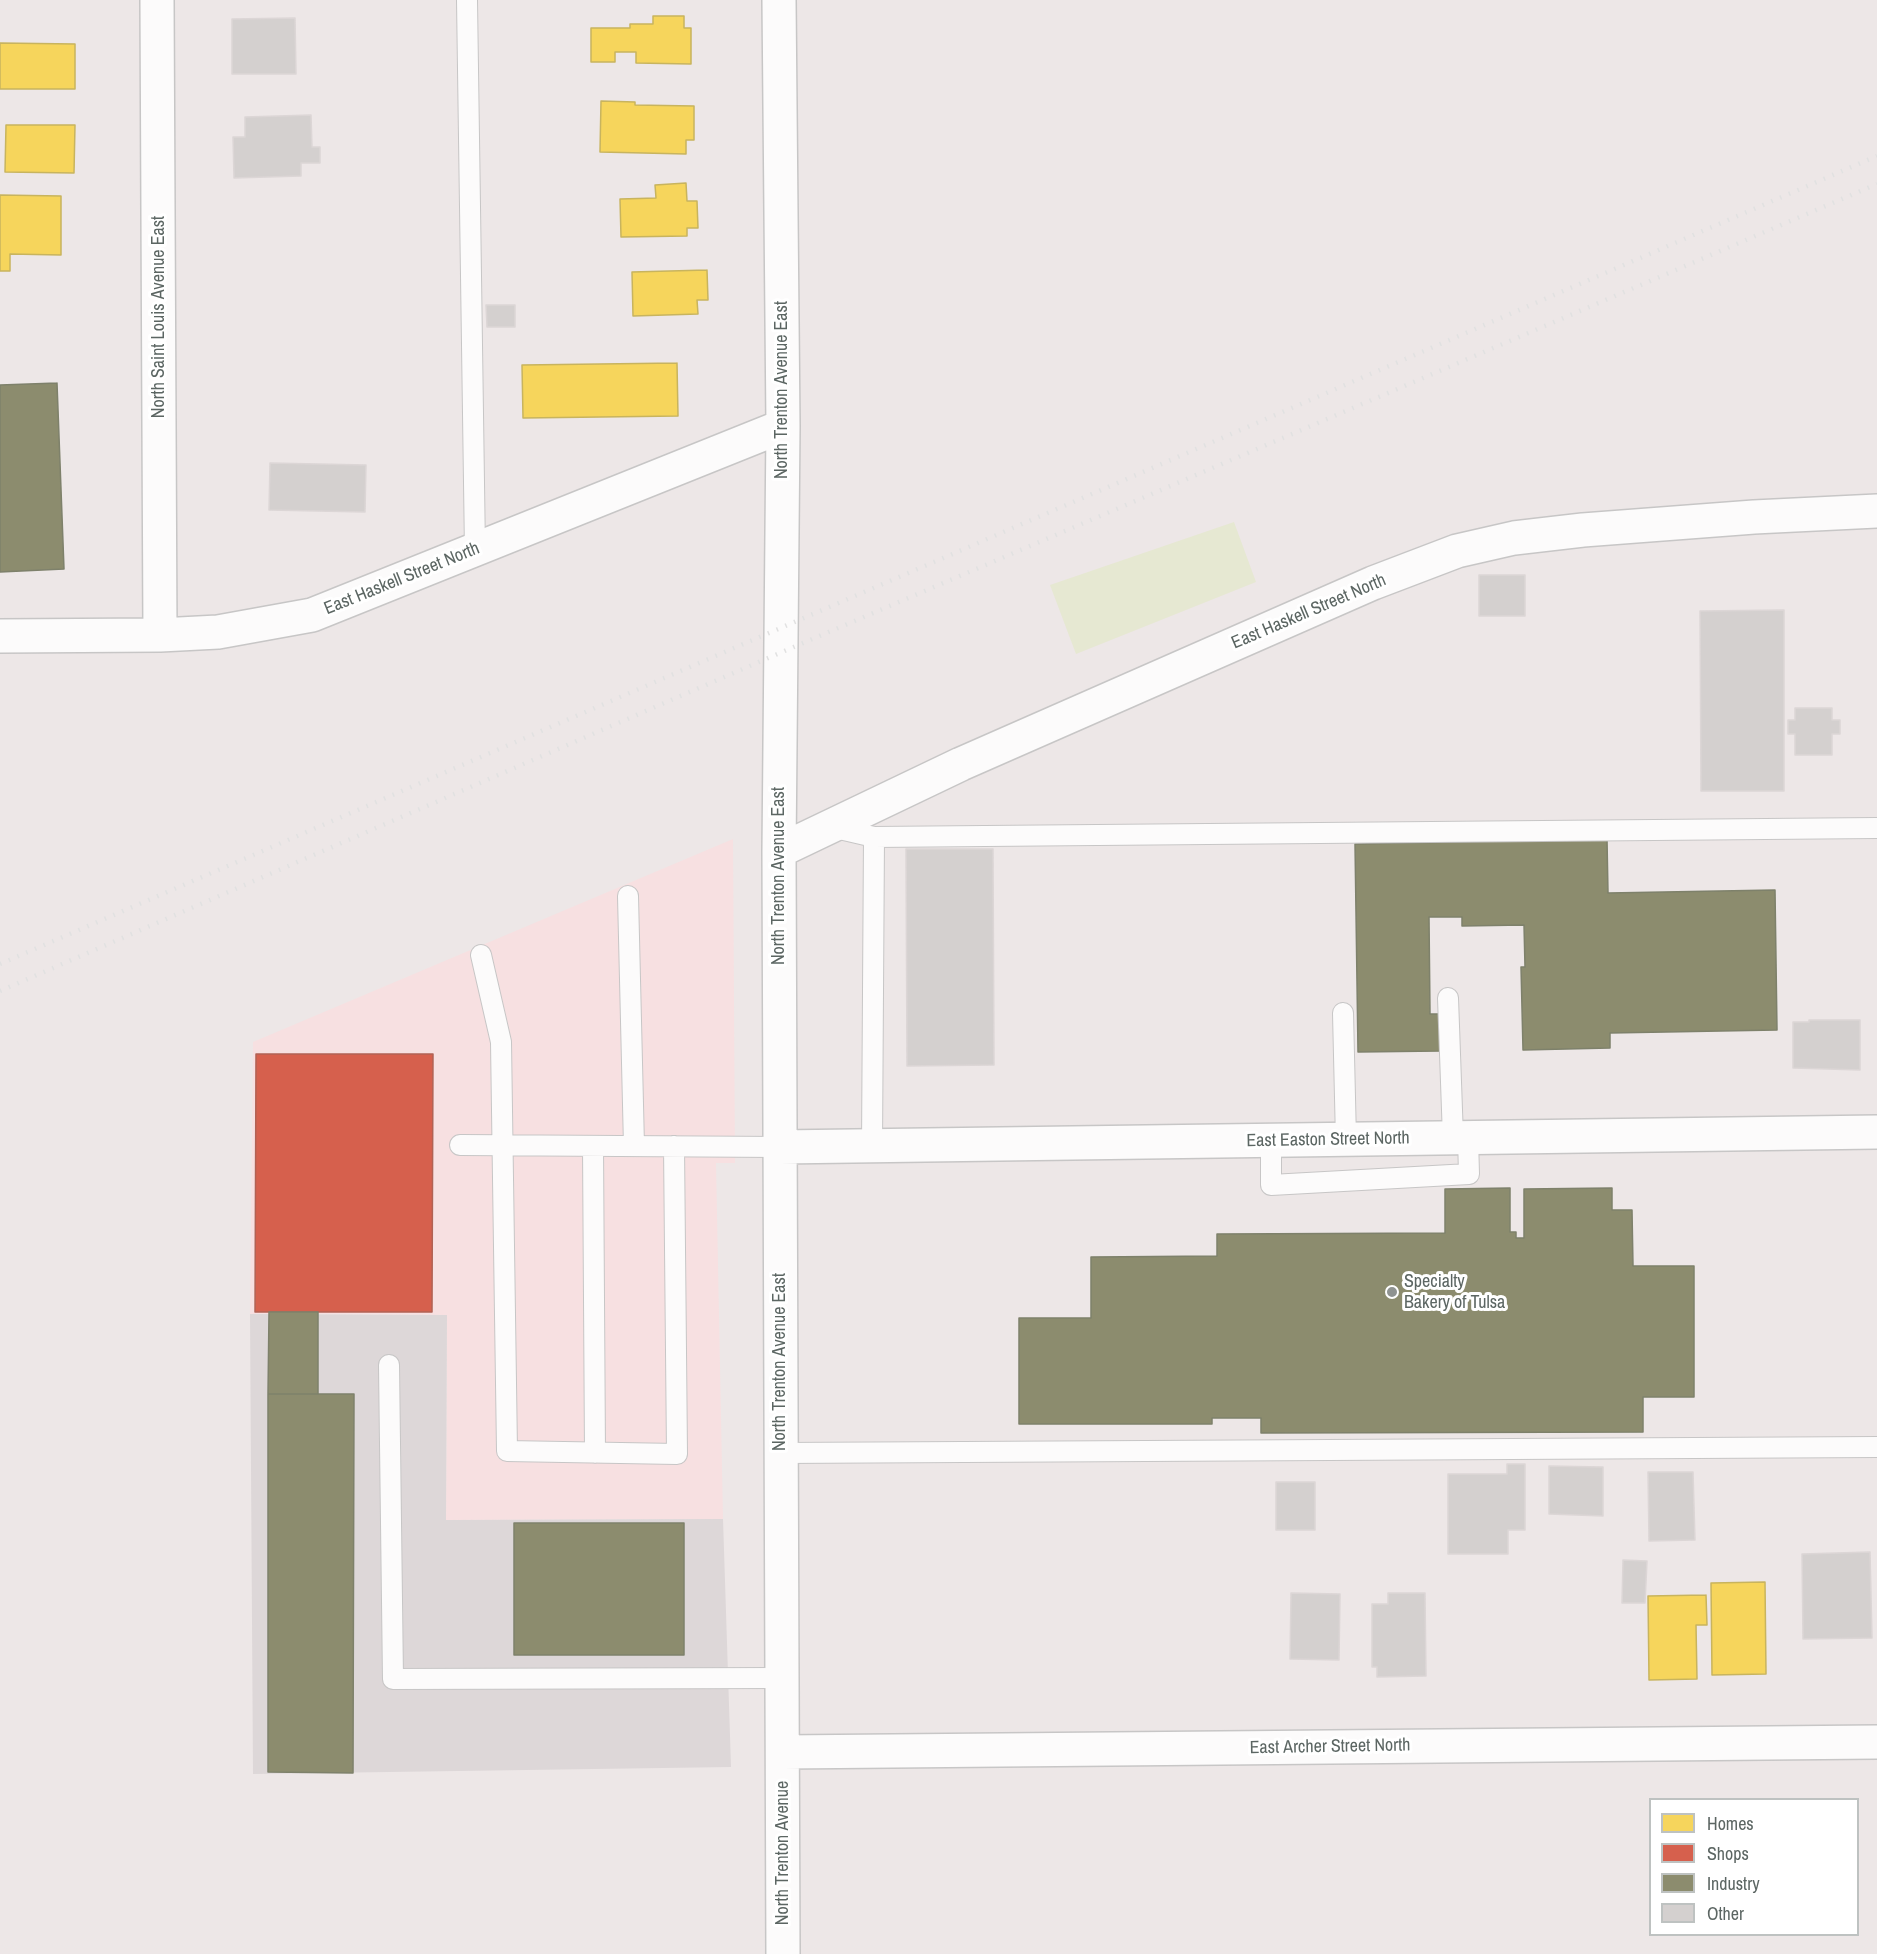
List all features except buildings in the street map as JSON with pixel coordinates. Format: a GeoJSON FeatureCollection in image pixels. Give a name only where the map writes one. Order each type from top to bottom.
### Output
{"type":"FeatureCollection","features":[{"type":"Feature","properties":{"kind":"street","name":"North Saint Louis Avenue East"},"geometry":{"type":"LineString","coordinates":[[157,0],[160,635]]}},
{"type":"Feature","properties":{"kind":"street","name":"North Trenton Avenue East"},"geometry":{"type":"LineString","coordinates":[[779,0],[783,426],[779,851],[783,1752]]}},
{"type":"Feature","properties":{"kind":"street","name":"East Haskell Street North"},"geometry":{"type":"LineString","coordinates":[[0,636],[160,635],[218,632],[312,615],[783,426]]}},
{"type":"Feature","properties":{"kind":"street","name":"East Haskell Street North"},"geometry":{"type":"LineString","coordinates":[[779,851],[961,764],[1341,597],[1457,551],[1514,538],[1583,530],[1754,517],[1877,511]]}},
{"type":"Feature","properties":{"kind":"street","name":"East Easton Street North"},"geometry":{"type":"LineString","coordinates":[[780,1147],[1877,1132]]}},
{"type":"Feature","properties":{"kind":"street","name":"East Archer Street North"},"geometry":{"type":"LineString","coordinates":[[783,1752],[1877,1742]]}},
{"type":"Feature","properties":{"kind":"street","name":"North Trenton Avenue"},"geometry":{"type":"LineString","coordinates":[[783,1752],[783,1954]]}},
{"type":"Feature","properties":{"kind":"lane"},"geometry":{"type":"LineString","coordinates":[[466,0],[475,551]]}},
{"type":"Feature","properties":{"kind":"lane"},"geometry":{"type":"LineString","coordinates":[[828,826],[874,837],[1877,828]]}},
{"type":"Feature","properties":{"kind":"lane"},"geometry":{"type":"LineString","coordinates":[[872,1146],[874,837]]}},
{"type":"Feature","properties":{"kind":"lane"},"geometry":{"type":"LineString","coordinates":[[628,896],[634,1146]]}},
{"type":"Feature","properties":{"kind":"lane"},"geometry":{"type":"LineString","coordinates":[[481,955],[501,1042],[507,1451],[677,1454],[674,1146]]}},
{"type":"Feature","properties":{"kind":"lane"},"geometry":{"type":"LineString","coordinates":[[1271,1141],[1271,1185],[1469,1174],[1460,1138],[1448,998]]}},
{"type":"Feature","properties":{"kind":"lane"},"geometry":{"type":"LineString","coordinates":[[1343,1013],[1346,1140]]}},
{"type":"Feature","properties":{"kind":"lane"},"geometry":{"type":"LineString","coordinates":[[460,1145],[780,1147]]}},
{"type":"Feature","properties":{"kind":"lane"},"geometry":{"type":"LineString","coordinates":[[593,1146],[595,1453]]}},
{"type":"Feature","properties":{"kind":"lane"},"geometry":{"type":"LineString","coordinates":[[389,1365],[393,1678],[782,1678]]}},
{"type":"Feature","properties":{"kind":"lane"},"geometry":{"type":"LineString","coordinates":[[781,1453],[1877,1447]]}},
{"type":"Feature","properties":{"kind":"shaded area"},"geometry":{"type":"Polygon","coordinates":[[[733,839],[735,1163],[716,1163],[723,1519],[446,1520],[447,1315],[250,1314],[253,1042],[733,839]]]}},
{"type":"Feature","properties":{"kind":"shaded area"},"geometry":{"type":"Polygon","coordinates":[[[250,1314],[447,1315],[446,1520],[723,1519],[731,1767],[253,1774],[250,1314]]]}},
{"type":"Feature","properties":{"kind":"green space"},"geometry":{"type":"Polygon","coordinates":[[[1234,522],[1256,582],[1076,654],[1050,585],[1234,522]]]}},
{"type":"Feature","properties":{"kind":"railway"},"geometry":{"type":"LineString","coordinates":[[0,964],[1877,156]]}},
{"type":"Feature","properties":{"kind":"railway"},"geometry":{"type":"LineString","coordinates":[[0,991],[782,652],[1877,184]]}},
{"type":"Feature","properties":{"kind":"place","name":"Specialty Bakery of Tulsa"},"geometry":{"type":"Point","coordinates":[1392,1292]}}]}
